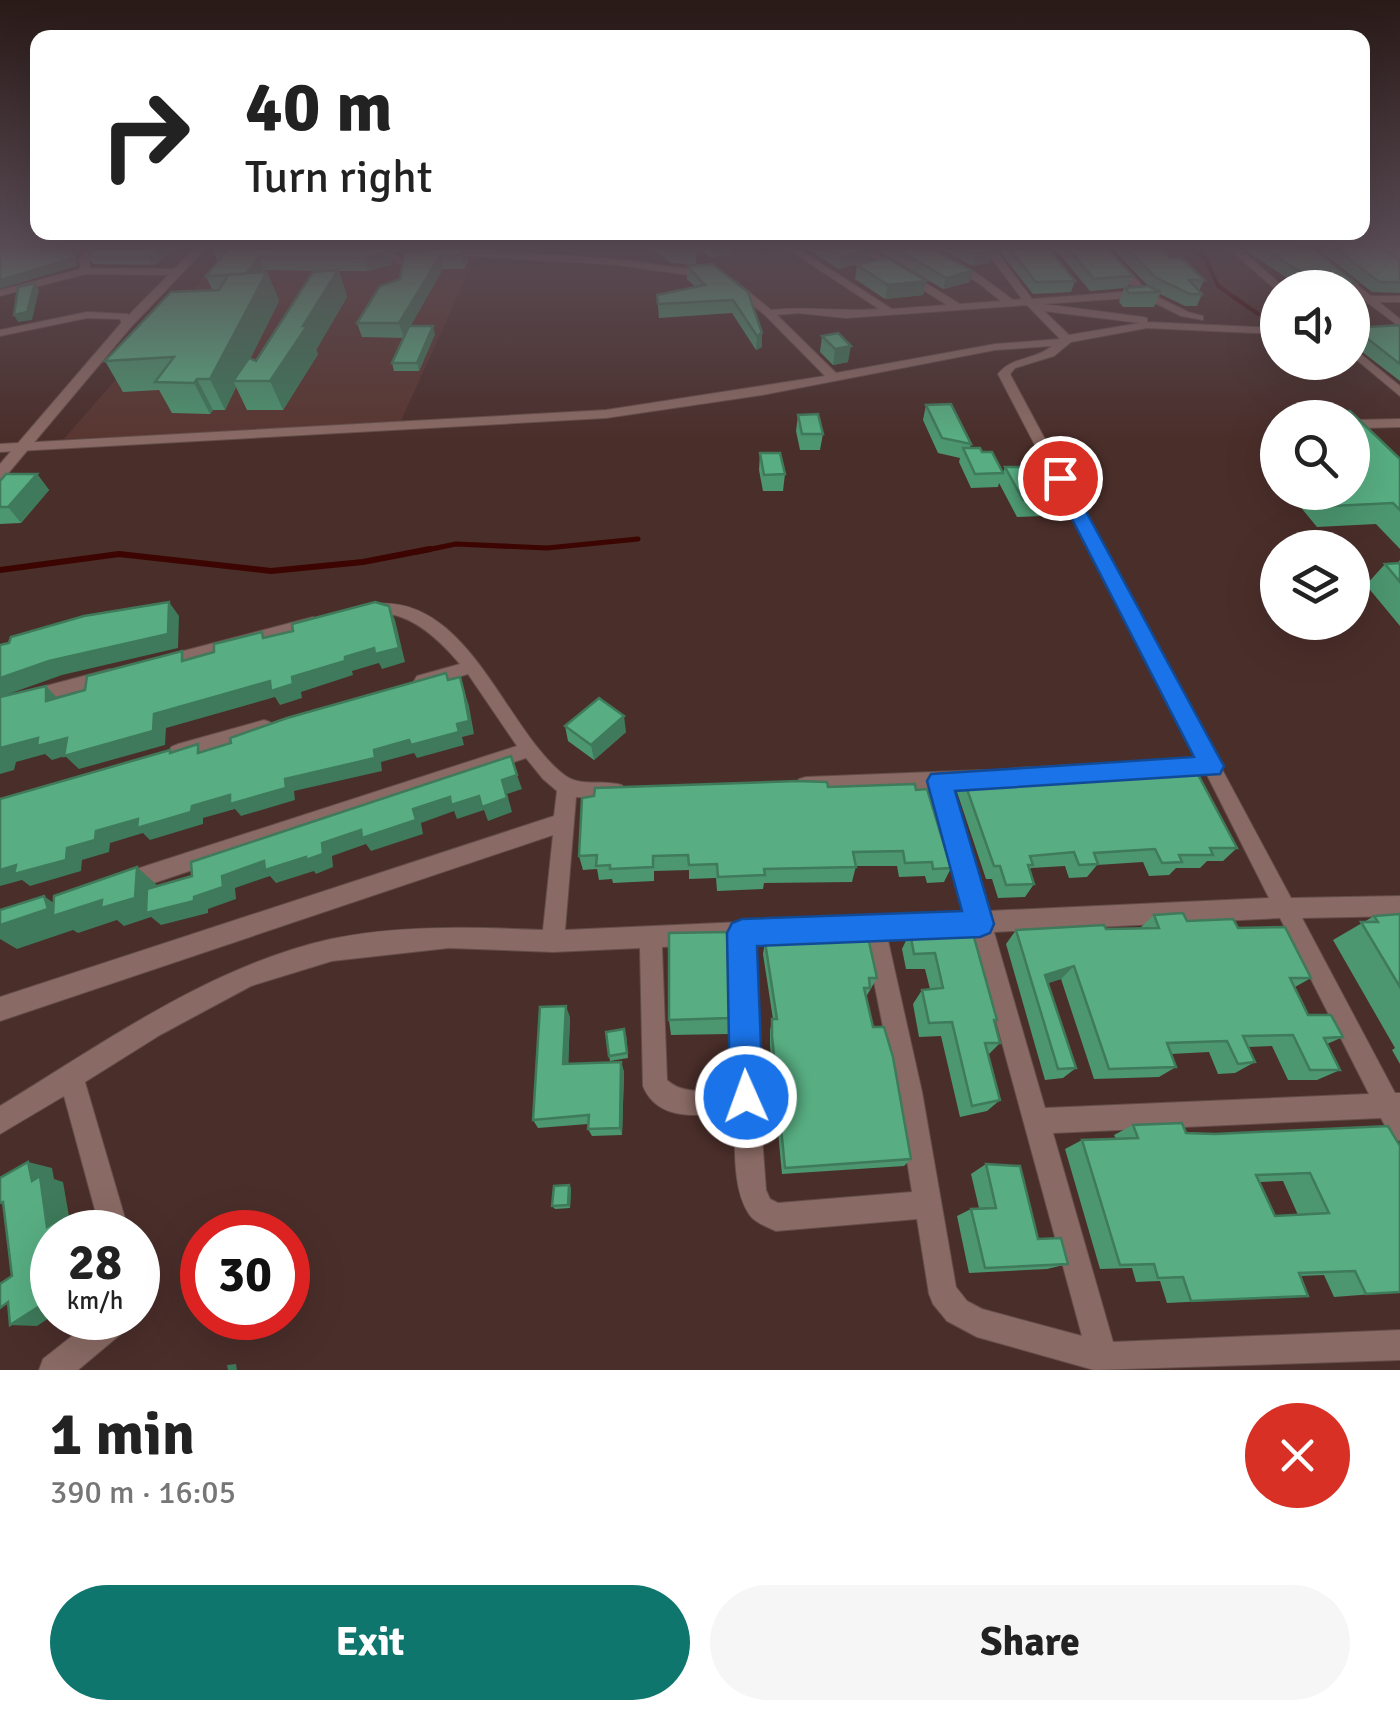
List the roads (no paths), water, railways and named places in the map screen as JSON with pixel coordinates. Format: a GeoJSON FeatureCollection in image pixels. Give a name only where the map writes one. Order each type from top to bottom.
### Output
{"type":"FeatureCollection","features":[{"type":"Feature","properties":{"kind":"street"},"geometry":{"type":"LineString","coordinates":[[0,474],[139,312]]}},
{"type":"Feature","properties":{"kind":"street"},"geometry":{"type":"LineString","coordinates":[[769,313],[779,312]]}},
{"type":"Feature","properties":{"kind":"street"},"geometry":{"type":"LineString","coordinates":[[817,312],[846,315],[903,312]]}},
{"type":"Feature","properties":{"kind":"street"},"geometry":{"type":"LineString","coordinates":[[1038,312],[1064,341]]}},
{"type":"Feature","properties":{"kind":"street"},"geometry":{"type":"LineString","coordinates":[[1087,312],[1163,324],[1258,332]]}},
{"type":"Feature","properties":{"kind":"street"},"geometry":{"type":"LineString","coordinates":[[1181,312],[1258,332]]}},
{"type":"Feature","properties":{"kind":"street"},"geometry":{"type":"LineString","coordinates":[[769,313],[834,378]]}},
{"type":"Feature","properties":{"kind":"street"},"geometry":{"type":"LineString","coordinates":[[0,332],[87,315],[124,316],[127,324]]}},
{"type":"Feature","properties":{"kind":"street"},"geometry":{"type":"LineString","coordinates":[[0,448],[551,419],[1163,324]]}},
{"type":"Feature","properties":{"kind":"street"},"geometry":{"type":"LineString","coordinates":[[1384,330],[1400,327]]}},
{"type":"Feature","properties":{"kind":"street"},"geometry":{"type":"LineString","coordinates":[[1038,1121],[1396,1113],[1004,374],[1011,366],[1050,354],[1064,341]]}},
{"type":"Feature","properties":{"kind":"street"},"geometry":{"type":"LineString","coordinates":[[1370,366],[1400,392]]}},
{"type":"Feature","properties":{"kind":"street"},"geometry":{"type":"LineString","coordinates":[[1377,446],[1354,424],[1400,423]]}},
{"type":"Feature","properties":{"kind":"street"},"geometry":{"type":"LineString","coordinates":[[342,616],[381,606],[404,608],[440,632],[471,667],[547,770],[567,787],[644,790]]}},
{"type":"Feature","properties":{"kind":"street"},"geometry":{"type":"LineString","coordinates":[[152,665],[324,620]]}},
{"type":"Feature","properties":{"kind":"street"},"geometry":{"type":"LineString","coordinates":[[396,689],[471,667]]}},
{"type":"Feature","properties":{"kind":"street"},"geometry":{"type":"LineString","coordinates":[[0,705],[133,670]]}},
{"type":"Feature","properties":{"kind":"street"},"geometry":{"type":"LineString","coordinates":[[151,760],[283,722]]}},
{"type":"Feature","properties":{"kind":"street"},"geometry":{"type":"LineString","coordinates":[[95,893],[530,749]]}},
{"type":"Feature","properties":{"kind":"street"},"geometry":{"type":"LineString","coordinates":[[782,786],[1212,766]]}},
{"type":"Feature","properties":{"kind":"street"},"geometry":{"type":"LineString","coordinates":[[940,781],[1108,1363]]}},
{"type":"Feature","properties":{"kind":"street"},"geometry":{"type":"LineString","coordinates":[[553,942],[567,787]]}},
{"type":"Feature","properties":{"kind":"street"},"geometry":{"type":"LineString","coordinates":[[0,1010],[561,823]]}},
{"type":"Feature","properties":{"kind":"street"},"geometry":{"type":"LineString","coordinates":[[0,1121],[152,1027],[247,976],[332,950],[449,938],[553,942],[1400,906]]}},
{"type":"Feature","properties":{"kind":"street"},"geometry":{"type":"LineString","coordinates":[[874,928],[909,1092],[943,1294],[957,1311],[977,1322],[1108,1363],[1400,1345]]}},
{"type":"Feature","properties":{"kind":"street"},"geometry":{"type":"LineString","coordinates":[[742,933],[746,1097],[753,1190],[760,1208],[776,1217],[928,1204]]}},
{"type":"Feature","properties":{"kind":"street"},"geometry":{"type":"LineString","coordinates":[[652,936],[655,1086],[665,1099],[678,1104],[746,1097]]}},
{"type":"Feature","properties":{"kind":"street"},"geometry":{"type":"LineString","coordinates":[[72,1080],[109,1210]]}},
{"type":"Feature","properties":{"kind":"street"},"geometry":{"type":"LineString","coordinates":[[54,1370],[91,1340]]}},
{"type":"Feature","properties":{"kind":"waterway"},"geometry":{"type":"LineString","coordinates":[[417,552],[456,544],[547,548],[638,539]]}},
{"type":"Feature","properties":{"kind":"waterway"},"geometry":{"type":"LineString","coordinates":[[0,570],[119,554],[271,571],[363,562],[430,549]]}}]}
